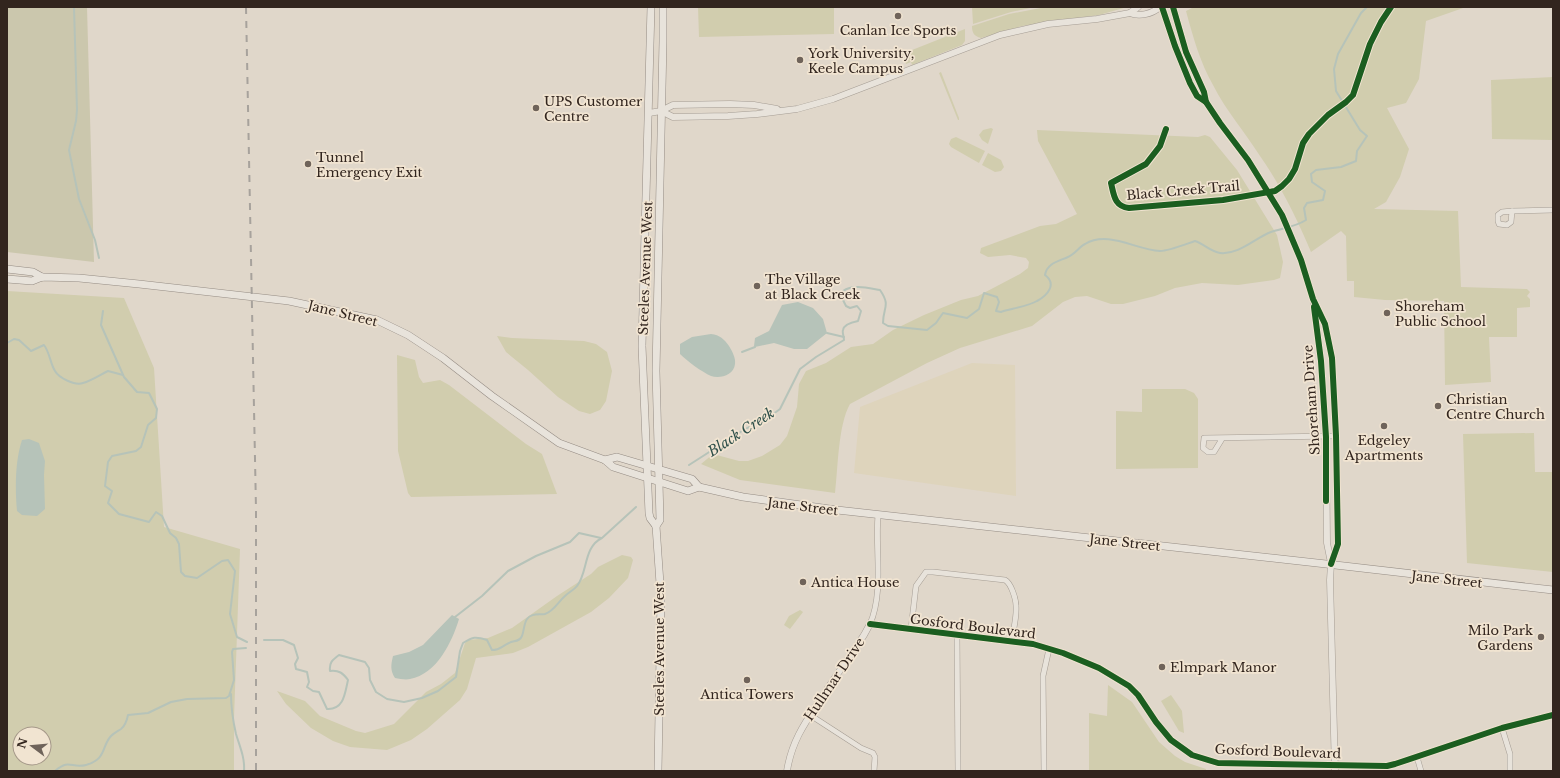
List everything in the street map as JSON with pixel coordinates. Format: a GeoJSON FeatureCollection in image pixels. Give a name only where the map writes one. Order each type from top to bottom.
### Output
{"type":"FeatureCollection","features":[{"type":"Feature","properties":{"kind":"main road","name":"Steeles Avenue West"},"geometry":{"type":"LineString","coordinates":[[651,7],[642,346],[648,513],[656,526],[661,598],[658,771]]}},
{"type":"Feature","properties":{"kind":"main road","name":"Steeles Avenue West"},"geometry":{"type":"LineString","coordinates":[[656,526],[660,520],[656,371],[663,7]]}},
{"type":"Feature","properties":{"kind":"main road"},"geometry":{"type":"LineString","coordinates":[[646,238],[659,239]]}},
{"type":"Feature","properties":{"kind":"main road","name":"Jane Street"},"geometry":{"type":"LineString","coordinates":[[7,269],[33,272],[42,277]]}},
{"type":"Feature","properties":{"kind":"main road","name":"Jane Street"},"geometry":{"type":"LineString","coordinates":[[7,279],[32,281],[42,277],[79,278],[289,300],[377,320],[408,335],[443,358],[492,396],[559,444],[604,460],[613,467],[688,491],[699,487],[768,502],[1332,564],[1553,590]]}},
{"type":"Feature","properties":{"kind":"main road","name":"Jane Street"},"geometry":{"type":"LineString","coordinates":[[604,460],[617,457],[692,479],[699,487]]}},
{"type":"Feature","properties":{"kind":"street"},"geometry":{"type":"LineString","coordinates":[[661,111],[673,117],[750,115],[797,109],[833,100],[1000,35],[1048,24],[1098,19],[1130,13],[1138,7]]}},
{"type":"Feature","properties":{"kind":"street"},"geometry":{"type":"LineString","coordinates":[[1130,13],[1136,16],[1155,11],[1161,7]]}},
{"type":"Feature","properties":{"kind":"street","name":"Shoreham Drive"},"geometry":{"type":"LineString","coordinates":[[1161,7],[1190,83],[1197,96],[1206,102]]}},
{"type":"Feature","properties":{"kind":"street","name":"Shoreham Drive"},"geometry":{"type":"LineString","coordinates":[[1173,7],[1186,52],[1204,92],[1206,102],[1248,160],[1282,215],[1301,260],[1313,299],[1325,324],[1332,358],[1336,436],[1338,544],[1332,564],[1330,580],[1335,768]]}},
{"type":"Feature","properties":{"kind":"street"},"geometry":{"type":"LineString","coordinates":[[649,113],[661,111],[673,105],[754,105],[782,110]]}},
{"type":"Feature","properties":{"kind":"street"},"geometry":{"type":"LineString","coordinates":[[1512,211],[1553,210]]}},
{"type":"Feature","properties":{"kind":"street","name":"Shoreham Drive"},"geometry":{"type":"LineString","coordinates":[[1313,299],[1321,361],[1326,437],[1327,543],[1332,564]]}},
{"type":"Feature","properties":{"kind":"street"},"geometry":{"type":"LineString","coordinates":[[1222,439],[1336,436]]}},
{"type":"Feature","properties":{"kind":"street","name":"Hullmar Drive"},"geometry":{"type":"LineString","coordinates":[[787,771],[794,742],[810,715],[864,635],[873,617],[877,591],[878,515]]}},
{"type":"Feature","properties":{"kind":"street"},"geometry":{"type":"LineString","coordinates":[[911,629],[916,586],[926,572],[983,577],[1005,580],[1010,586],[1016,606],[1012,641]]}},
{"type":"Feature","properties":{"kind":"street","name":"Gosford Boulevard"},"geometry":{"type":"LineString","coordinates":[[870,624],[1033,644],[1099,668],[1129,686],[1142,701],[1164,733],[1174,743],[1192,755],[1218,762],[1335,768],[1387,766],[1502,728],[1553,715]]}},
{"type":"Feature","properties":{"kind":"street"},"geometry":{"type":"LineString","coordinates":[[957,635],[958,771]]}},
{"type":"Feature","properties":{"kind":"street"},"geometry":{"type":"LineString","coordinates":[[1044,771],[1044,676],[1049,649]]}},
{"type":"Feature","properties":{"kind":"street"},"geometry":{"type":"LineString","coordinates":[[810,715],[861,748],[873,753],[875,757],[874,771]]}},
{"type":"Feature","properties":{"kind":"street"},"geometry":{"type":"LineString","coordinates":[[1502,728],[1510,754],[1510,771]]}},
{"type":"Feature","properties":{"kind":"street"},"geometry":{"type":"LineString","coordinates":[[1417,757],[1421,771]]}},
{"type":"Feature","properties":{"kind":"shaded area"},"geometry":{"type":"Polygon","coordinates":[[[7,7],[87,7],[94,262],[7,252],[7,7]]]}},
{"type":"Feature","properties":{"kind":"shaded area"},"geometry":{"type":"Polygon","coordinates":[[[698,7],[834,7],[834,34],[699,37],[698,7]]]}},
{"type":"Feature","properties":{"kind":"shaded area"},"geometry":{"type":"Polygon","coordinates":[[[972,7],[1035,7],[1011,12],[973,24],[972,7]]]}},
{"type":"Feature","properties":{"kind":"shaded area"},"geometry":{"type":"Polygon","coordinates":[[[1046,7],[1127,7],[1099,15],[1022,26],[981,38],[973,32],[972,26],[1009,14],[1046,7]]]}},
{"type":"Feature","properties":{"kind":"shaded area"},"geometry":{"type":"Polygon","coordinates":[[[1194,7],[1466,7],[1426,21],[1419,79],[1406,103],[1387,108],[1409,149],[1400,177],[1386,202],[1374,209],[1458,211],[1461,287],[1527,289],[1530,292],[1527,296],[1530,299],[1530,307],[1517,308],[1517,337],[1489,337],[1491,382],[1445,385],[1444,301],[1385,300],[1354,297],[1354,281],[1347,281],[1346,236],[1341,231],[1311,252],[1275,179],[1218,95],[1208,76],[1197,49],[1186,11],[1194,7]]]}},
{"type":"Feature","properties":{"kind":"shaded area"},"geometry":{"type":"Polygon","coordinates":[[[965,29],[965,41],[962,45],[912,65],[911,62],[906,64],[902,54],[965,29]]]}},
{"type":"Feature","properties":{"kind":"shaded area"},"geometry":{"type":"Polygon","coordinates":[[[941,72],[959,118],[959,120],[939,73],[941,72]]]}},
{"type":"Feature","properties":{"kind":"shaded area"},"geometry":{"type":"Polygon","coordinates":[[[1553,77],[1553,140],[1492,139],[1491,80],[1553,77]]]}},
{"type":"Feature","properties":{"kind":"shaded area"},"geometry":{"type":"Polygon","coordinates":[[[993,129],[988,144],[982,140],[979,135],[983,130],[993,129]]]}},
{"type":"Feature","properties":{"kind":"shaded area"},"geometry":{"type":"Polygon","coordinates":[[[1037,130],[1198,137],[1205,135],[1210,137],[1237,170],[1277,235],[1283,262],[1280,278],[1238,285],[1202,283],[1175,288],[1155,296],[1123,304],[1111,304],[1087,296],[1075,297],[1063,302],[1032,326],[960,348],[927,363],[850,404],[843,423],[839,447],[835,493],[740,480],[701,464],[713,454],[739,461],[748,461],[762,456],[780,445],[787,436],[797,407],[799,384],[806,371],[826,363],[851,347],[873,344],[893,330],[924,315],[961,300],[978,296],[1020,274],[1028,268],[1029,262],[1026,258],[1010,255],[988,257],[980,253],[981,248],[1040,226],[1056,224],[1077,214],[1038,141],[1037,130]]]}},
{"type":"Feature","properties":{"kind":"shaded area"},"geometry":{"type":"Polygon","coordinates":[[[956,137],[985,151],[979,163],[951,147],[949,144],[951,139],[956,137]]]}},
{"type":"Feature","properties":{"kind":"shaded area"},"geometry":{"type":"Polygon","coordinates":[[[988,153],[1001,160],[1004,167],[1001,171],[995,172],[982,165],[988,153]]]}},
{"type":"Feature","properties":{"kind":"shaded area"},"geometry":{"type":"Polygon","coordinates":[[[7,291],[124,298],[154,368],[164,527],[240,549],[234,718],[234,771],[7,771],[7,291]]]}},
{"type":"Feature","properties":{"kind":"shaded area"},"geometry":{"type":"Polygon","coordinates":[[[798,302],[813,308],[823,319],[827,333],[807,349],[794,349],[774,343],[755,347],[755,338],[769,331],[782,305],[798,302]]]}},
{"type":"Feature","properties":{"kind":"shaded area"},"geometry":{"type":"Polygon","coordinates":[[[711,334],[717,335],[723,339],[729,346],[734,357],[734,368],[726,375],[718,377],[711,376],[680,354],[680,344],[692,337],[711,334]]]}},
{"type":"Feature","properties":{"kind":"shaded area"},"geometry":{"type":"Polygon","coordinates":[[[497,336],[584,341],[596,344],[607,352],[612,371],[606,401],[600,410],[590,414],[579,411],[558,397],[506,352],[497,336]]]}},
{"type":"Feature","properties":{"kind":"shaded area"},"geometry":{"type":"Polygon","coordinates":[[[397,355],[415,360],[419,377],[423,383],[440,380],[449,385],[526,444],[542,454],[557,494],[411,497],[408,493],[398,451],[397,355]]]}},
{"type":"Feature","properties":{"kind":"shaded area"},"geometry":{"type":"Polygon","coordinates":[[[972,363],[1015,365],[1016,496],[854,473],[860,407],[972,363]]]}},
{"type":"Feature","properties":{"kind":"shaded area"},"geometry":{"type":"Polygon","coordinates":[[[1142,389],[1185,389],[1194,393],[1198,399],[1198,468],[1116,469],[1116,411],[1142,412],[1142,389]]]}},
{"type":"Feature","properties":{"kind":"shaded area"},"geometry":{"type":"Polygon","coordinates":[[[1534,433],[1535,472],[1553,472],[1553,572],[1467,563],[1463,434],[1534,433]]]}},
{"type":"Feature","properties":{"kind":"shaded area"},"geometry":{"type":"Polygon","coordinates":[[[29,439],[39,443],[45,461],[45,509],[37,516],[22,515],[17,511],[16,484],[18,457],[22,440],[29,439]]]}},
{"type":"Feature","properties":{"kind":"shaded area"},"geometry":{"type":"Polygon","coordinates":[[[622,555],[631,557],[633,560],[628,578],[609,598],[591,612],[528,647],[513,653],[476,658],[467,689],[460,700],[427,729],[411,740],[387,750],[350,747],[333,741],[311,728],[286,704],[277,691],[305,701],[320,716],[356,731],[365,733],[394,724],[426,692],[441,684],[455,673],[465,643],[468,640],[488,638],[512,628],[591,574],[598,567],[622,555]]]}},
{"type":"Feature","properties":{"kind":"shaded area"},"geometry":{"type":"Polygon","coordinates":[[[800,610],[803,612],[790,629],[784,625],[789,616],[800,610]]]}},
{"type":"Feature","properties":{"kind":"shaded area"},"geometry":{"type":"Polygon","coordinates":[[[452,615],[459,619],[448,647],[436,664],[420,676],[408,679],[395,678],[391,667],[393,656],[409,652],[423,645],[452,615]]]}},
{"type":"Feature","properties":{"kind":"shaded area"},"geometry":{"type":"Polygon","coordinates":[[[1108,685],[1132,702],[1159,742],[1175,756],[1185,762],[1206,769],[1206,771],[1089,771],[1089,713],[1107,716],[1108,685]]]}},
{"type":"Feature","properties":{"kind":"shaded area"},"geometry":{"type":"Polygon","coordinates":[[[1171,695],[1182,711],[1184,733],[1179,731],[1161,701],[1171,695]]]}},
{"type":"Feature","properties":{"kind":"waterway"},"geometry":{"type":"LineString","coordinates":[[74,7],[77,110],[69,150],[79,199],[95,240],[99,258]]}},
{"type":"Feature","properties":{"kind":"waterway","name":"Black Creek"},"geometry":{"type":"LineString","coordinates":[[689,465],[780,409],[800,369],[816,357],[844,340],[843,332],[845,326],[858,321],[861,311],[857,306],[850,308],[846,306],[842,298],[843,291],[847,289],[861,287],[880,290],[886,303],[883,323],[888,326],[927,330],[936,323],[943,313],[967,318],[979,309],[984,293],[997,297],[999,302],[996,311],[1001,312],[1034,303],[1045,296],[1050,289],[1051,286],[1049,278],[1045,275],[1048,268],[1054,263],[1070,256],[1083,245],[1094,240],[1113,240],[1160,251],[1173,249],[1195,241],[1211,250],[1220,253],[1227,253],[1240,249],[1271,232],[1293,226],[1306,220],[1304,208],[1307,203],[1323,200],[1325,191],[1312,182],[1311,174],[1316,170],[1341,167],[1356,161],[1357,151],[1367,136],[1360,130],[1336,91],[1334,69],[1338,54],[1361,13],[1367,7]]}},
{"type":"Feature","properties":{"kind":"waterway","name":"Black Creek"},"geometry":{"type":"LineString","coordinates":[[103,311],[101,325],[124,377],[137,392],[149,393],[157,409],[156,418],[148,425],[141,447],[136,451],[112,456],[108,462],[105,486],[112,491],[108,503],[119,514],[149,522],[156,512],[162,516],[170,533],[176,538],[179,544],[181,572],[185,576],[197,578],[222,561],[228,560],[235,571],[230,614],[237,637],[247,642]]}},
{"type":"Feature","properties":{"kind":"waterway"},"geometry":{"type":"LineString","coordinates":[[827,333],[844,337]]}},
{"type":"Feature","properties":{"kind":"waterway","name":"Black Creek"},"geometry":{"type":"LineString","coordinates":[[7,343],[14,339],[19,340],[31,351],[44,345],[48,351],[55,371],[68,381],[80,384],[108,371],[123,375]]}},
{"type":"Feature","properties":{"kind":"waterway"},"geometry":{"type":"LineString","coordinates":[[742,352],[755,347]]}},
{"type":"Feature","properties":{"kind":"waterway","name":"Black Creek"},"geometry":{"type":"LineString","coordinates":[[264,640],[283,640],[294,645],[298,658],[295,664],[296,669],[307,672],[309,682],[307,687],[313,691],[319,692],[327,709],[337,707],[343,700],[346,690],[348,680],[342,674],[330,671],[330,666],[334,658],[339,655],[365,662],[369,668],[370,680],[376,692],[387,699],[404,702],[422,698],[438,691],[456,677],[460,651],[463,643],[469,639],[477,638],[487,640],[492,650],[499,649],[511,642],[519,640],[522,636],[527,619],[533,615],[548,613],[562,598],[576,587],[583,574],[592,547],[636,507]]}},
{"type":"Feature","properties":{"kind":"waterway"},"geometry":{"type":"LineString","coordinates":[[455,617],[482,596],[508,571],[536,556],[570,542],[579,533],[601,538]]}},
{"type":"Feature","properties":{"kind":"waterway"},"geometry":{"type":"LineString","coordinates":[[55,771],[67,764],[77,766],[86,765],[101,756],[108,740],[124,726],[128,715],[148,713],[171,702],[187,699],[226,698],[229,696],[234,680],[233,649],[246,648]]}},
{"type":"Feature","properties":{"kind":"waterway"},"geometry":{"type":"LineString","coordinates":[[231,694],[233,719],[243,757],[244,771]]}},
{"type":"Feature","properties":{"kind":"railway"},"geometry":{"type":"LineString","coordinates":[[246,7],[256,509],[256,771]]}},
{"type":"Feature","properties":{"kind":"cycle path"},"geometry":{"type":"LineString","coordinates":[[1162,7],[1175,46],[1190,83],[1197,96],[1206,102]]}},
{"type":"Feature","properties":{"kind":"cycle path"},"geometry":{"type":"LineString","coordinates":[[1173,7],[1186,52],[1204,92],[1206,102],[1248,160],[1282,215],[1301,260],[1313,299],[1325,324],[1332,358],[1336,436],[1338,544],[1331,564]]}},
{"type":"Feature","properties":{"kind":"cycle path","name":"Black Creek Trail"},"geometry":{"type":"LineString","coordinates":[[1166,129],[1160,146],[1146,164],[1111,183],[1114,196],[1120,205],[1129,208],[1223,200],[1275,191],[1289,179],[1295,169],[1303,143],[1309,134],[1328,115],[1353,95],[1370,44],[1381,22],[1391,7]]}},
{"type":"Feature","properties":{"kind":"cycle path"},"geometry":{"type":"LineString","coordinates":[[1314,307],[1321,361],[1326,437],[1326,501]]}},
{"type":"Feature","properties":{"kind":"cycle path"},"geometry":{"type":"LineString","coordinates":[[870,624],[1033,644],[1063,653],[1099,668],[1129,686],[1138,695],[1156,722],[1171,740],[1192,755],[1218,763],[1387,766],[1502,728],[1553,715]]}},
{"type":"Feature","properties":{"kind":"place","name":"Canlan Ice Sports"},"geometry":{"type":"Point","coordinates":[898,16]}},
{"type":"Feature","properties":{"kind":"place","name":"York University, Keele Campus"},"geometry":{"type":"Point","coordinates":[800,60]}},
{"type":"Feature","properties":{"kind":"place","name":"UPS Customer Centre"},"geometry":{"type":"Point","coordinates":[536,108]}},
{"type":"Feature","properties":{"kind":"place","name":"Tunnel Emergency Exit"},"geometry":{"type":"Point","coordinates":[308,164]}},
{"type":"Feature","properties":{"kind":"place","name":"The Village at Black Creek"},"geometry":{"type":"Point","coordinates":[757,286]}},
{"type":"Feature","properties":{"kind":"place","name":"Shoreham Public School"},"geometry":{"type":"Point","coordinates":[1387,313]}},
{"type":"Feature","properties":{"kind":"place","name":"Christian Centre Church"},"geometry":{"type":"Point","coordinates":[1438,406]}},
{"type":"Feature","properties":{"kind":"place","name":"Edgeley Apartments"},"geometry":{"type":"Point","coordinates":[1384,426]}},
{"type":"Feature","properties":{"kind":"place","name":"Antica House"},"geometry":{"type":"Point","coordinates":[803,582]}},
{"type":"Feature","properties":{"kind":"place","name":"Milo Park Gardens"},"geometry":{"type":"Point","coordinates":[1541,637]}},
{"type":"Feature","properties":{"kind":"place","name":"Elmpark Manor"},"geometry":{"type":"Point","coordinates":[1162,667]}},
{"type":"Feature","properties":{"kind":"place","name":"Antica Towers"},"geometry":{"type":"Point","coordinates":[747,680]}}]}
